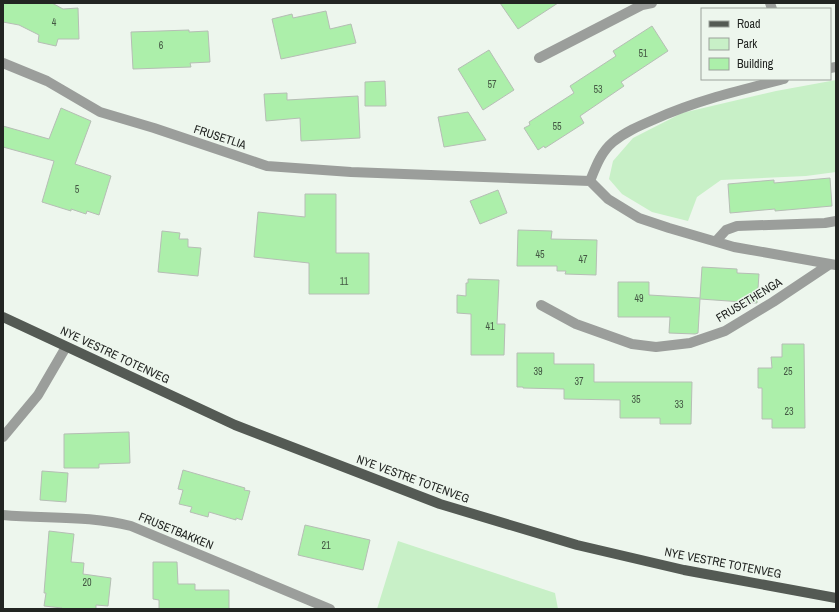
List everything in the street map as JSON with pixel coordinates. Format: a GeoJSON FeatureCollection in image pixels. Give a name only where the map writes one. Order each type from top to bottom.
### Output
{"type":"FeatureCollection","features":[{"type":"Feature","properties":{"kind":"main road","name":"NYE VESTRE TOTENVEG"},"geometry":{"type":"LineString","coordinates":[[3,317],[235,425],[440,504],[577,545],[684,570],[836,598]]}},
{"type":"Feature","properties":{"kind":"street"},"geometry":{"type":"LineString","coordinates":[[539,58],[642,5],[652,3]]}},
{"type":"Feature","properties":{"kind":"street","name":"FRUSETLIA"},"geometry":{"type":"LineString","coordinates":[[3,63],[47,81],[100,112],[154,128],[267,166],[351,172],[590,181]]}},
{"type":"Feature","properties":{"kind":"street"},"geometry":{"type":"LineString","coordinates":[[590,181],[598,159],[612,142],[633,128],[671,112],[731,93],[780,80]]}},
{"type":"Feature","properties":{"kind":"street","name":"FRUSETHENGA"},"geometry":{"type":"LineString","coordinates":[[590,181],[608,199],[640,218],[734,247],[833,265]]}},
{"type":"Feature","properties":{"kind":"street"},"geometry":{"type":"LineString","coordinates":[[716,241],[726,230],[737,226],[825,223],[836,220]]}},
{"type":"Feature","properties":{"kind":"street","name":"FRUSETHENGA"},"geometry":{"type":"LineString","coordinates":[[541,305],[576,324],[632,344],[656,346],[690,343],[725,331],[833,265]]}},
{"type":"Feature","properties":{"kind":"street"},"geometry":{"type":"LineString","coordinates":[[3,437],[38,395],[66,347]]}},
{"type":"Feature","properties":{"kind":"street","name":"FRUSETBAKKEN"},"geometry":{"type":"LineString","coordinates":[[3,515],[35,518],[89,519],[131,526],[330,609]]}},
{"type":"Feature","properties":{"kind":"green space"},"geometry":{"type":"Polygon","coordinates":[[[836,80],[836,172],[806,176],[721,180],[697,197],[688,221],[652,212],[622,194],[609,179],[613,161],[633,138],[682,113],[776,91],[836,80]]]}},
{"type":"Feature","properties":{"kind":"green space"},"geometry":{"type":"Polygon","coordinates":[[[398,541],[555,593],[558,609],[377,609],[398,541]]]}},
{"type":"Feature","properties":{"kind":"building"},"geometry":{"type":"Polygon","coordinates":[[[3,3],[52,3],[63,9],[78,8],[79,39],[58,39],[56,46],[38,42],[39,35],[19,25],[3,22],[3,3]]]}},
{"type":"Feature","properties":{"kind":"building"},"geometry":{"type":"Polygon","coordinates":[[[500,3],[558,3],[518,29],[500,3]]]}},
{"type":"Feature","properties":{"kind":"building"},"geometry":{"type":"Polygon","coordinates":[[[326,11],[330,29],[351,24],[356,43],[281,59],[272,19],[292,14],[293,18],[326,11]]]}},
{"type":"Feature","properties":{"kind":"building"},"geometry":{"type":"Polygon","coordinates":[[[652,26],[668,51],[621,82],[624,86],[580,116],[584,123],[545,148],[544,146],[538,150],[524,128],[530,125],[529,122],[574,93],[570,86],[616,56],[613,51],[652,26]]]}},
{"type":"Feature","properties":{"kind":"building"},"geometry":{"type":"Polygon","coordinates":[[[189,30],[189,32],[208,31],[210,62],[190,63],[191,67],[133,69],[131,32],[189,30]]]}},
{"type":"Feature","properties":{"kind":"building"},"geometry":{"type":"Polygon","coordinates":[[[489,50],[514,90],[483,110],[458,69],[489,50]]]}},
{"type":"Feature","properties":{"kind":"building"},"geometry":{"type":"Polygon","coordinates":[[[385,81],[386,106],[365,106],[365,82],[385,81]]]}},
{"type":"Feature","properties":{"kind":"building"},"geometry":{"type":"Polygon","coordinates":[[[287,93],[287,100],[358,96],[360,138],[301,141],[300,118],[266,121],[264,94],[287,93]]]}},
{"type":"Feature","properties":{"kind":"building"},"geometry":{"type":"Polygon","coordinates":[[[61,108],[91,121],[75,164],[111,176],[99,215],[87,211],[86,214],[71,209],[71,211],[42,202],[54,161],[3,147],[3,126],[49,139],[61,108]]]}},
{"type":"Feature","properties":{"kind":"building"},"geometry":{"type":"Polygon","coordinates":[[[468,112],[486,140],[444,147],[438,117],[468,112]]]}},
{"type":"Feature","properties":{"kind":"building"},"geometry":{"type":"Polygon","coordinates":[[[830,178],[832,206],[730,213],[728,184],[774,180],[774,183],[830,178]]]}},
{"type":"Feature","properties":{"kind":"building"},"geometry":{"type":"Polygon","coordinates":[[[498,190],[507,213],[480,224],[470,201],[498,190]]]}},
{"type":"Feature","properties":{"kind":"building"},"geometry":{"type":"Polygon","coordinates":[[[305,194],[336,194],[336,253],[369,253],[369,294],[309,294],[309,263],[254,257],[258,212],[305,217],[305,194]]]}},
{"type":"Feature","properties":{"kind":"building"},"geometry":{"type":"Polygon","coordinates":[[[518,230],[552,231],[551,239],[597,240],[596,275],[565,274],[566,271],[557,271],[557,266],[517,266],[518,230]]]}},
{"type":"Feature","properties":{"kind":"building"},"geometry":{"type":"Polygon","coordinates":[[[162,231],[180,233],[179,239],[188,239],[188,247],[201,248],[198,276],[158,272],[162,231]]]}},
{"type":"Feature","properties":{"kind":"building"},"geometry":{"type":"Polygon","coordinates":[[[702,267],[737,269],[737,273],[759,274],[757,303],[700,299],[698,333],[695,334],[669,333],[670,317],[618,317],[618,282],[649,282],[649,295],[700,298],[702,267]]]}},
{"type":"Feature","properties":{"kind":"building"},"geometry":{"type":"Polygon","coordinates":[[[468,279],[499,280],[497,324],[505,324],[504,355],[471,355],[471,314],[457,313],[457,295],[466,296],[466,283],[468,283],[468,279]]]}},
{"type":"Feature","properties":{"kind":"building"},"geometry":{"type":"Polygon","coordinates":[[[782,344],[804,344],[805,428],[772,428],[772,419],[762,419],[762,388],[758,388],[758,368],[772,368],[771,357],[782,357],[782,344]]]}},
{"type":"Feature","properties":{"kind":"building"},"geometry":{"type":"Polygon","coordinates":[[[517,353],[554,353],[554,364],[594,364],[594,382],[692,382],[691,424],[660,424],[660,418],[620,418],[620,400],[564,399],[564,389],[517,387],[517,353]]]}},
{"type":"Feature","properties":{"kind":"building"},"geometry":{"type":"Polygon","coordinates":[[[129,432],[130,463],[99,464],[99,468],[64,468],[64,434],[129,432]]]}},
{"type":"Feature","properties":{"kind":"building"},"geometry":{"type":"Polygon","coordinates":[[[183,470],[245,488],[244,490],[250,491],[242,520],[236,518],[236,520],[209,512],[208,517],[190,512],[192,507],[179,504],[183,490],[178,489],[183,470]]]}},
{"type":"Feature","properties":{"kind":"building"},"geometry":{"type":"Polygon","coordinates":[[[42,471],[68,473],[66,502],[40,500],[42,471]]]}},
{"type":"Feature","properties":{"kind":"building"},"geometry":{"type":"Polygon","coordinates":[[[305,525],[370,540],[363,570],[298,555],[305,525]]]}},
{"type":"Feature","properties":{"kind":"building"},"geometry":{"type":"Polygon","coordinates":[[[49,531],[74,534],[71,562],[84,563],[83,574],[111,578],[108,606],[96,605],[96,609],[62,609],[44,606],[49,531]]]}},
{"type":"Feature","properties":{"kind":"building"},"geometry":{"type":"Polygon","coordinates":[[[153,562],[177,562],[178,584],[195,584],[195,590],[229,590],[229,609],[159,609],[159,600],[153,599],[153,562]]]}}]}
